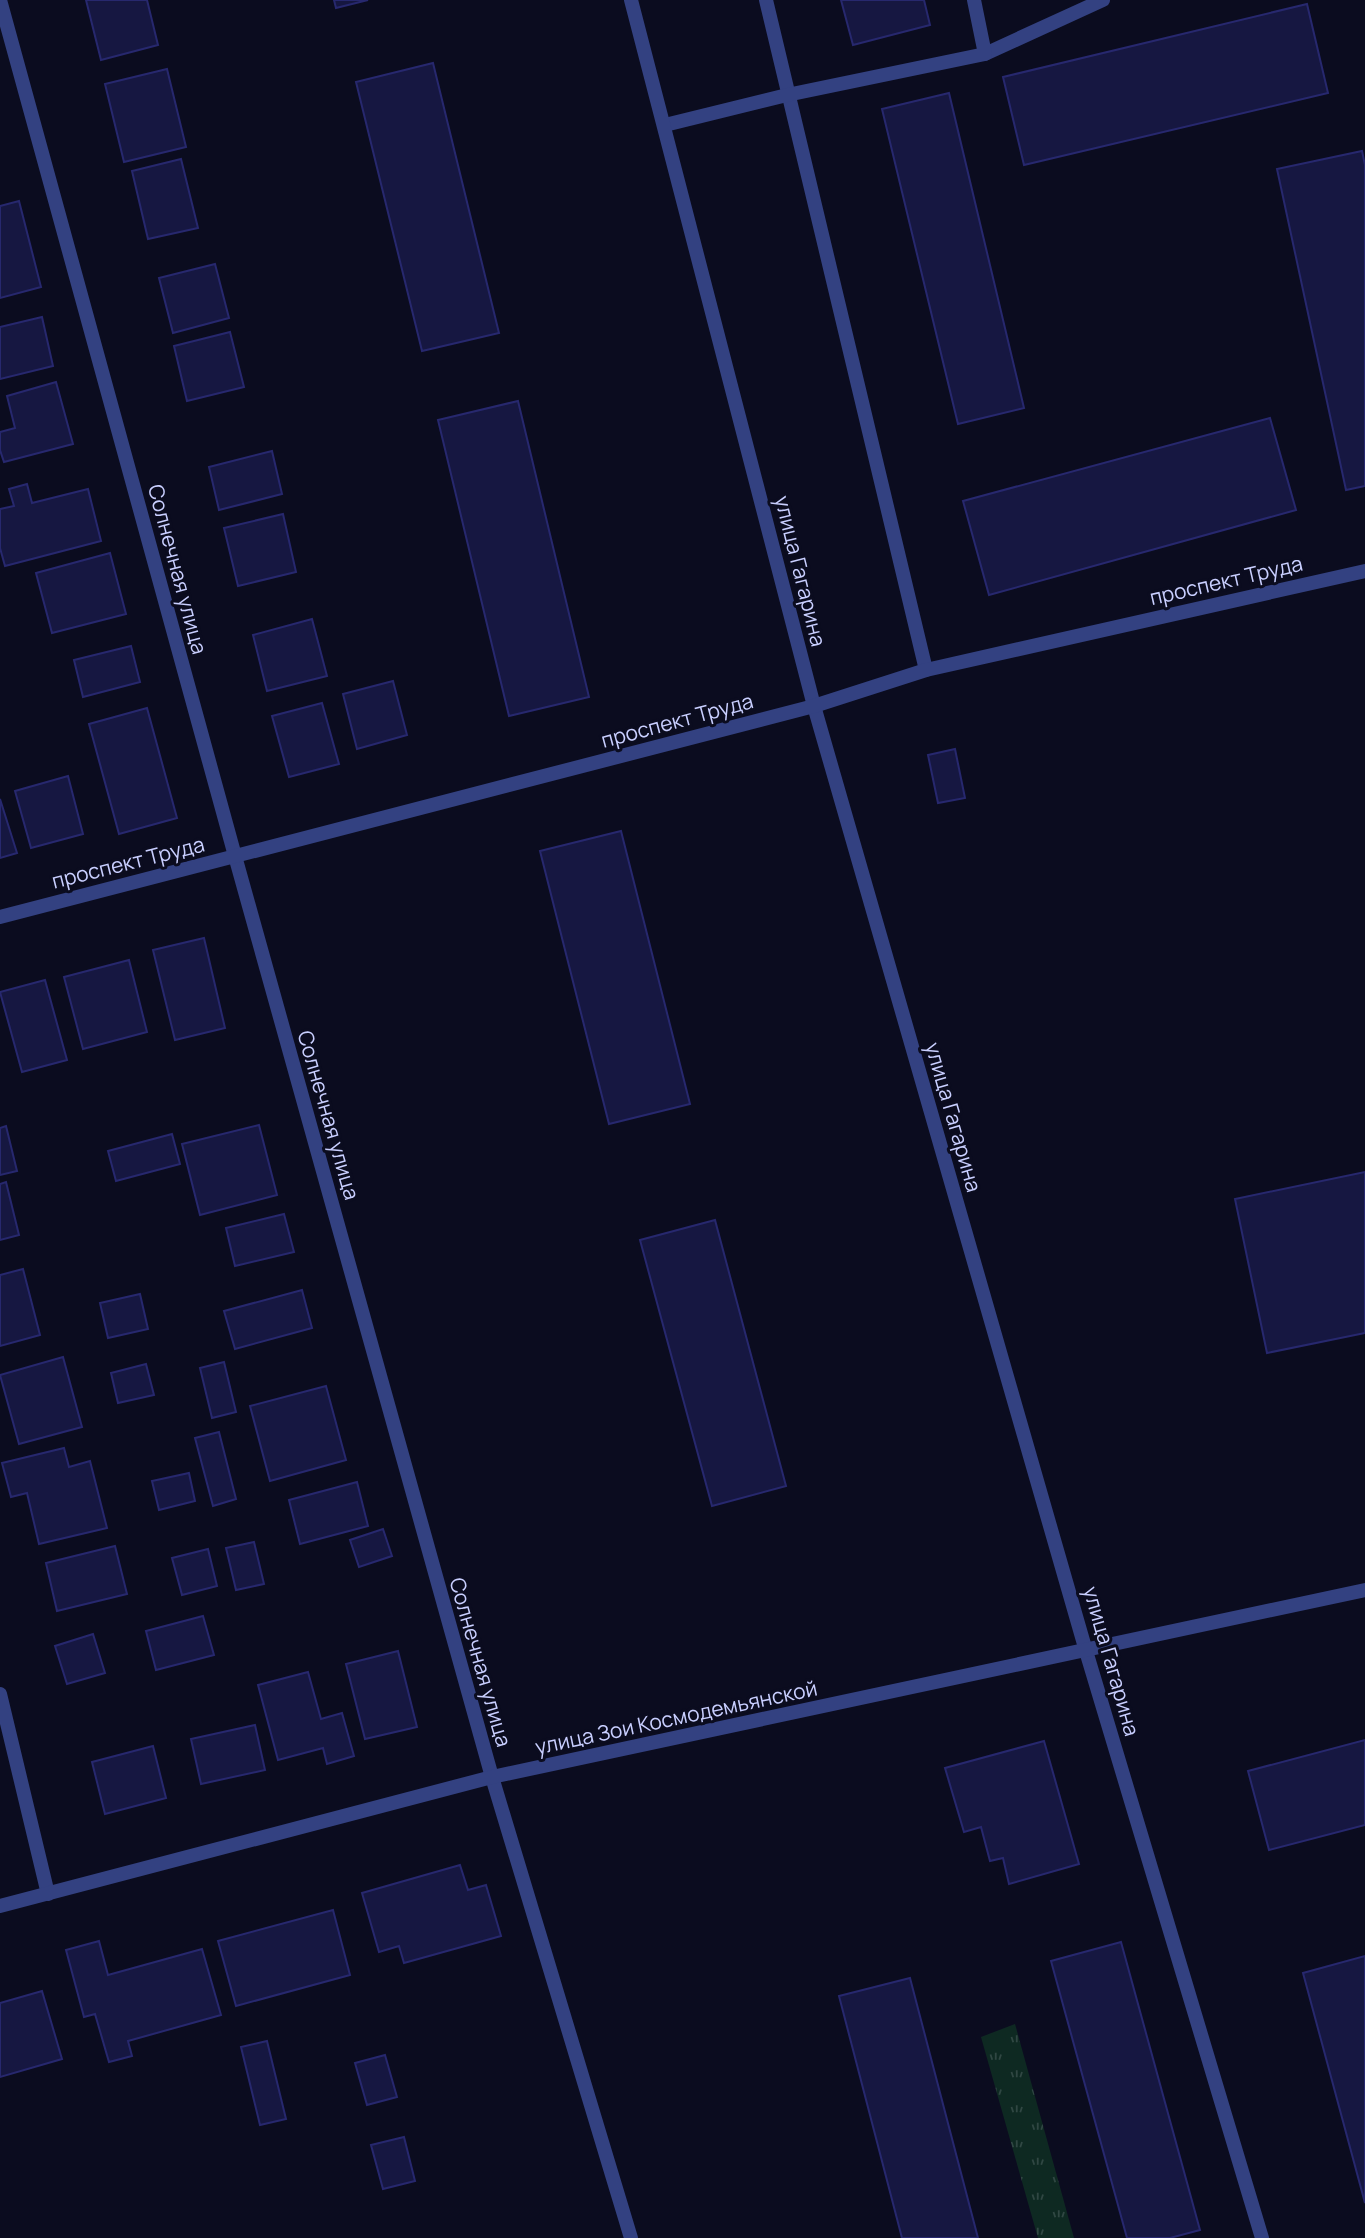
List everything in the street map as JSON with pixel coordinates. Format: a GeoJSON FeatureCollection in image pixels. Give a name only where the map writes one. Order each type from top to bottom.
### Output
{"type":"FeatureCollection","features":[{"type":"Feature","properties":{"kind":"street","name":"Солнечная улица"},"geometry":{"type":"LineString","coordinates":[[0,0],[492,1777],[631,2238]]}},
{"type":"Feature","properties":{"kind":"street","name":"улица Гагарина"},"geometry":{"type":"LineString","coordinates":[[631,0],[814,706],[1086,1651],[1262,2238]]}},
{"type":"Feature","properties":{"kind":"street"},"geometry":{"type":"LineString","coordinates":[[766,0],[926,670]]}},
{"type":"Feature","properties":{"kind":"street"},"geometry":{"type":"LineString","coordinates":[[974,0],[985,54]]}},
{"type":"Feature","properties":{"kind":"street"},"geometry":{"type":"LineString","coordinates":[[665,125],[787,95],[985,54],[1103,0]]}},
{"type":"Feature","properties":{"kind":"street","name":"проспект Труда"},"geometry":{"type":"LineString","coordinates":[[0,917],[814,706],[926,670],[1365,570]]}},
{"type":"Feature","properties":{"kind":"street","name":"улица Зои Космодемьянской"},"geometry":{"type":"LineString","coordinates":[[0,1906],[492,1777],[1365,1590]]}},
{"type":"Feature","properties":{"kind":"street"},"geometry":{"type":"LineString","coordinates":[[0,1694],[48,1894]]}},
{"type":"Feature","properties":{"kind":"green space"},"geometry":{"type":"Polygon","coordinates":[[[1015,2024],[1074,2238],[1038,2238],[981,2037],[1015,2024]]]}},
{"type":"Feature","properties":{"kind":"building"},"geometry":{"type":"Polygon","coordinates":[[[86,0],[147,0],[158,45],[101,60],[86,0]]]}},
{"type":"Feature","properties":{"kind":"building"},"geometry":{"type":"Polygon","coordinates":[[[334,0],[368,0],[336,8],[334,0]]]}},
{"type":"Feature","properties":{"kind":"building"},"geometry":{"type":"Polygon","coordinates":[[[841,0],[924,0],[930,25],[853,45],[841,0]]]}},
{"type":"Feature","properties":{"kind":"building"},"geometry":{"type":"Polygon","coordinates":[[[1307,4],[1328,93],[1024,165],[1003,77],[1307,4]]]}},
{"type":"Feature","properties":{"kind":"building"},"geometry":{"type":"Polygon","coordinates":[[[433,63],[499,333],[422,351],[356,82],[433,63]]]}},
{"type":"Feature","properties":{"kind":"building"},"geometry":{"type":"Polygon","coordinates":[[[167,69],[186,147],[124,162],[105,84],[167,69]]]}},
{"type":"Feature","properties":{"kind":"building"},"geometry":{"type":"Polygon","coordinates":[[[949,93],[1024,408],[958,424],[882,109],[949,93]]]}},
{"type":"Feature","properties":{"kind":"building"},"geometry":{"type":"Polygon","coordinates":[[[1362,151],[1365,165],[1365,486],[1346,490],[1277,169],[1362,151]]]}},
{"type":"Feature","properties":{"kind":"building"},"geometry":{"type":"Polygon","coordinates":[[[181,159],[198,228],[148,239],[132,171],[181,159]]]}},
{"type":"Feature","properties":{"kind":"building"},"geometry":{"type":"Polygon","coordinates":[[[19,201],[41,287],[0,298],[0,206],[19,201]]]}},
{"type":"Feature","properties":{"kind":"building"},"geometry":{"type":"Polygon","coordinates":[[[215,264],[229,318],[173,333],[159,278],[215,264]]]}},
{"type":"Feature","properties":{"kind":"building"},"geometry":{"type":"Polygon","coordinates":[[[42,317],[53,366],[0,379],[0,327],[42,317]]]}},
{"type":"Feature","properties":{"kind":"building"},"geometry":{"type":"Polygon","coordinates":[[[230,332],[244,387],[187,401],[174,346],[230,332]]]}},
{"type":"Feature","properties":{"kind":"building"},"geometry":{"type":"Polygon","coordinates":[[[56,382],[73,444],[4,462],[0,450],[0,432],[15,428],[7,396],[56,382]]]}},
{"type":"Feature","properties":{"kind":"building"},"geometry":{"type":"Polygon","coordinates":[[[518,401],[589,697],[509,716],[438,420],[518,401]]]}},
{"type":"Feature","properties":{"kind":"building"},"geometry":{"type":"Polygon","coordinates":[[[1270,418],[1296,510],[989,595],[963,501],[1270,418]]]}},
{"type":"Feature","properties":{"kind":"building"},"geometry":{"type":"Polygon","coordinates":[[[272,451],[282,494],[219,510],[209,467],[272,451]]]}},
{"type":"Feature","properties":{"kind":"building"},"geometry":{"type":"Polygon","coordinates":[[[27,484],[32,503],[88,489],[101,541],[5,566],[0,548],[0,509],[14,506],[9,489],[27,484]]]}},
{"type":"Feature","properties":{"kind":"building"},"geometry":{"type":"Polygon","coordinates":[[[283,514],[296,572],[238,586],[224,528],[283,514]]]}},
{"type":"Feature","properties":{"kind":"building"},"geometry":{"type":"Polygon","coordinates":[[[110,553],[126,614],[52,633],[36,573],[110,553]]]}},
{"type":"Feature","properties":{"kind":"building"},"geometry":{"type":"Polygon","coordinates":[[[312,619],[327,676],[267,691],[253,635],[312,619]]]}},
{"type":"Feature","properties":{"kind":"building"},"geometry":{"type":"Polygon","coordinates":[[[131,646],[140,682],[83,697],[74,660],[131,646]]]}},
{"type":"Feature","properties":{"kind":"building"},"geometry":{"type":"Polygon","coordinates":[[[393,681],[407,735],[357,749],[343,694],[393,681]]]}},
{"type":"Feature","properties":{"kind":"building"},"geometry":{"type":"Polygon","coordinates":[[[322,703],[339,764],[289,777],[272,716],[322,703]]]}},
{"type":"Feature","properties":{"kind":"building"},"geometry":{"type":"Polygon","coordinates":[[[147,708],[177,818],[119,834],[89,724],[147,708]]]}},
{"type":"Feature","properties":{"kind":"building"},"geometry":{"type":"Polygon","coordinates":[[[955,749],[965,798],[938,803],[928,755],[955,749]]]}},
{"type":"Feature","properties":{"kind":"building"},"geometry":{"type":"Polygon","coordinates":[[[68,776],[83,834],[31,848],[15,791],[68,776]]]}},
{"type":"Feature","properties":{"kind":"building"},"geometry":{"type":"Polygon","coordinates":[[[0,799],[17,853],[0,858],[0,799]]]}},
{"type":"Feature","properties":{"kind":"building"},"geometry":{"type":"Polygon","coordinates":[[[621,831],[690,1104],[609,1124],[540,851],[621,831]]]}},
{"type":"Feature","properties":{"kind":"building"},"geometry":{"type":"Polygon","coordinates":[[[204,938],[225,1028],[175,1040],[153,950],[204,938]]]}},
{"type":"Feature","properties":{"kind":"building"},"geometry":{"type":"Polygon","coordinates":[[[129,960],[147,1032],[83,1049],[64,977],[129,960]]]}},
{"type":"Feature","properties":{"kind":"building"},"geometry":{"type":"Polygon","coordinates":[[[45,980],[67,1060],[22,1072],[0,992],[45,980]]]}},
{"type":"Feature","properties":{"kind":"building"},"geometry":{"type":"Polygon","coordinates":[[[259,1125],[277,1195],[200,1215],[182,1144],[259,1125]]]}},
{"type":"Feature","properties":{"kind":"building"},"geometry":{"type":"Polygon","coordinates":[[[6,1126],[17,1171],[0,1175],[0,1128],[6,1126]]]}},
{"type":"Feature","properties":{"kind":"building"},"geometry":{"type":"Polygon","coordinates":[[[172,1134],[180,1164],[116,1181],[108,1151],[172,1134]]]}},
{"type":"Feature","properties":{"kind":"building"},"geometry":{"type":"Polygon","coordinates":[[[1365,1172],[1365,1333],[1267,1353],[1235,1199],[1365,1172]]]}},
{"type":"Feature","properties":{"kind":"building"},"geometry":{"type":"Polygon","coordinates":[[[6,1182],[19,1235],[0,1240],[0,1184],[6,1182]]]}},
{"type":"Feature","properties":{"kind":"building"},"geometry":{"type":"Polygon","coordinates":[[[284,1214],[294,1252],[235,1266],[226,1228],[284,1214]]]}},
{"type":"Feature","properties":{"kind":"building"},"geometry":{"type":"Polygon","coordinates":[[[715,1220],[786,1486],[712,1506],[640,1240],[715,1220]]]}},
{"type":"Feature","properties":{"kind":"building"},"geometry":{"type":"Polygon","coordinates":[[[23,1269],[40,1335],[0,1346],[0,1275],[23,1269]]]}},
{"type":"Feature","properties":{"kind":"building"},"geometry":{"type":"Polygon","coordinates":[[[302,1290],[312,1328],[235,1349],[224,1311],[302,1290]]]}},
{"type":"Feature","properties":{"kind":"building"},"geometry":{"type":"Polygon","coordinates":[[[140,1294],[148,1329],[108,1338],[100,1303],[140,1294]]]}},
{"type":"Feature","properties":{"kind":"building"},"geometry":{"type":"Polygon","coordinates":[[[63,1357],[82,1427],[19,1444],[0,1375],[63,1357]]]}},
{"type":"Feature","properties":{"kind":"building"},"geometry":{"type":"Polygon","coordinates":[[[224,1362],[236,1412],[212,1418],[200,1368],[224,1362]]]}},
{"type":"Feature","properties":{"kind":"building"},"geometry":{"type":"Polygon","coordinates":[[[146,1364],[154,1395],[118,1403],[111,1373],[146,1364]]]}},
{"type":"Feature","properties":{"kind":"building"},"geometry":{"type":"Polygon","coordinates":[[[326,1386],[346,1460],[270,1481],[250,1406],[326,1386]]]}},
{"type":"Feature","properties":{"kind":"building"},"geometry":{"type":"Polygon","coordinates":[[[219,1432],[236,1499],[213,1506],[195,1438],[219,1432]]]}},
{"type":"Feature","properties":{"kind":"building"},"geometry":{"type":"Polygon","coordinates":[[[64,1448],[69,1467],[90,1461],[107,1528],[39,1544],[27,1493],[11,1497],[2,1463],[64,1448]]]}},
{"type":"Feature","properties":{"kind":"building"},"geometry":{"type":"Polygon","coordinates":[[[189,1473],[195,1501],[159,1510],[152,1481],[189,1473]]]}},
{"type":"Feature","properties":{"kind":"building"},"geometry":{"type":"Polygon","coordinates":[[[357,1482],[368,1526],[300,1544],[289,1500],[357,1482]]]}},
{"type":"Feature","properties":{"kind":"building"},"geometry":{"type":"Polygon","coordinates":[[[383,1529],[392,1556],[359,1567],[350,1540],[383,1529]]]}},
{"type":"Feature","properties":{"kind":"building"},"geometry":{"type":"Polygon","coordinates":[[[254,1542],[264,1584],[236,1590],[226,1548],[254,1542]]]}},
{"type":"Feature","properties":{"kind":"building"},"geometry":{"type":"Polygon","coordinates":[[[115,1546],[127,1594],[57,1611],[46,1563],[115,1546]]]}},
{"type":"Feature","properties":{"kind":"building"},"geometry":{"type":"Polygon","coordinates":[[[208,1549],[217,1586],[182,1595],[172,1558],[208,1549]]]}},
{"type":"Feature","properties":{"kind":"building"},"geometry":{"type":"Polygon","coordinates":[[[203,1616],[214,1655],[156,1670],[146,1631],[203,1616]]]}},
{"type":"Feature","properties":{"kind":"building"},"geometry":{"type":"Polygon","coordinates":[[[93,1634],[105,1673],[67,1684],[55,1646],[93,1634]]]}},
{"type":"Feature","properties":{"kind":"building"},"geometry":{"type":"Polygon","coordinates":[[[398,1651],[417,1727],[365,1739],[346,1664],[398,1651]]]}},
{"type":"Feature","properties":{"kind":"building"},"geometry":{"type":"Polygon","coordinates":[[[308,1672],[321,1719],[342,1713],[354,1756],[327,1764],[323,1748],[278,1760],[258,1685],[308,1672]]]}},
{"type":"Feature","properties":{"kind":"building"},"geometry":{"type":"Polygon","coordinates":[[[255,1725],[265,1770],[201,1784],[191,1739],[255,1725]]]}},
{"type":"Feature","properties":{"kind":"building"},"geometry":{"type":"Polygon","coordinates":[[[1365,1740],[1365,1825],[1269,1850],[1248,1771],[1365,1740]]]}},
{"type":"Feature","properties":{"kind":"building"},"geometry":{"type":"Polygon","coordinates":[[[1044,1741],[1079,1864],[1009,1884],[1003,1858],[990,1861],[981,1827],[964,1832],[945,1768],[1044,1741]]]}},
{"type":"Feature","properties":{"kind":"building"},"geometry":{"type":"Polygon","coordinates":[[[153,1746],[166,1798],[105,1814],[92,1762],[153,1746]]]}},
{"type":"Feature","properties":{"kind":"building"},"geometry":{"type":"Polygon","coordinates":[[[460,1865],[468,1890],[486,1885],[501,1936],[404,1963],[399,1946],[379,1952],[362,1893],[460,1865]]]}},
{"type":"Feature","properties":{"kind":"building"},"geometry":{"type":"Polygon","coordinates":[[[333,1910],[350,1975],[236,2006],[218,1941],[333,1910]]]}},
{"type":"Feature","properties":{"kind":"building"},"geometry":{"type":"Polygon","coordinates":[[[99,1941],[108,1975],[202,1949],[221,2015],[128,2041],[132,2056],[109,2062],[95,2014],[84,2017],[66,1950],[99,1941]]]}},
{"type":"Feature","properties":{"kind":"building"},"geometry":{"type":"Polygon","coordinates":[[[1121,1942],[1200,2230],[1170,2238],[1127,2238],[1051,1961],[1121,1942]]]}},
{"type":"Feature","properties":{"kind":"building"},"geometry":{"type":"Polygon","coordinates":[[[1365,1956],[1365,2203],[1303,1973],[1365,1956]]]}},
{"type":"Feature","properties":{"kind":"building"},"geometry":{"type":"Polygon","coordinates":[[[910,1978],[978,2238],[902,2238],[839,1996],[910,1978]]]}},
{"type":"Feature","properties":{"kind":"building"},"geometry":{"type":"Polygon","coordinates":[[[42,1991],[62,2059],[0,2077],[0,2003],[42,1991]]]}},
{"type":"Feature","properties":{"kind":"building"},"geometry":{"type":"Polygon","coordinates":[[[267,2041],[286,2119],[260,2125],[241,2047],[267,2041]]]}},
{"type":"Feature","properties":{"kind":"building"},"geometry":{"type":"Polygon","coordinates":[[[385,2055],[397,2097],[367,2105],[355,2063],[385,2055]]]}},
{"type":"Feature","properties":{"kind":"building"},"geometry":{"type":"Polygon","coordinates":[[[404,2137],[415,2181],[383,2189],[371,2145],[404,2137]]]}}]}
